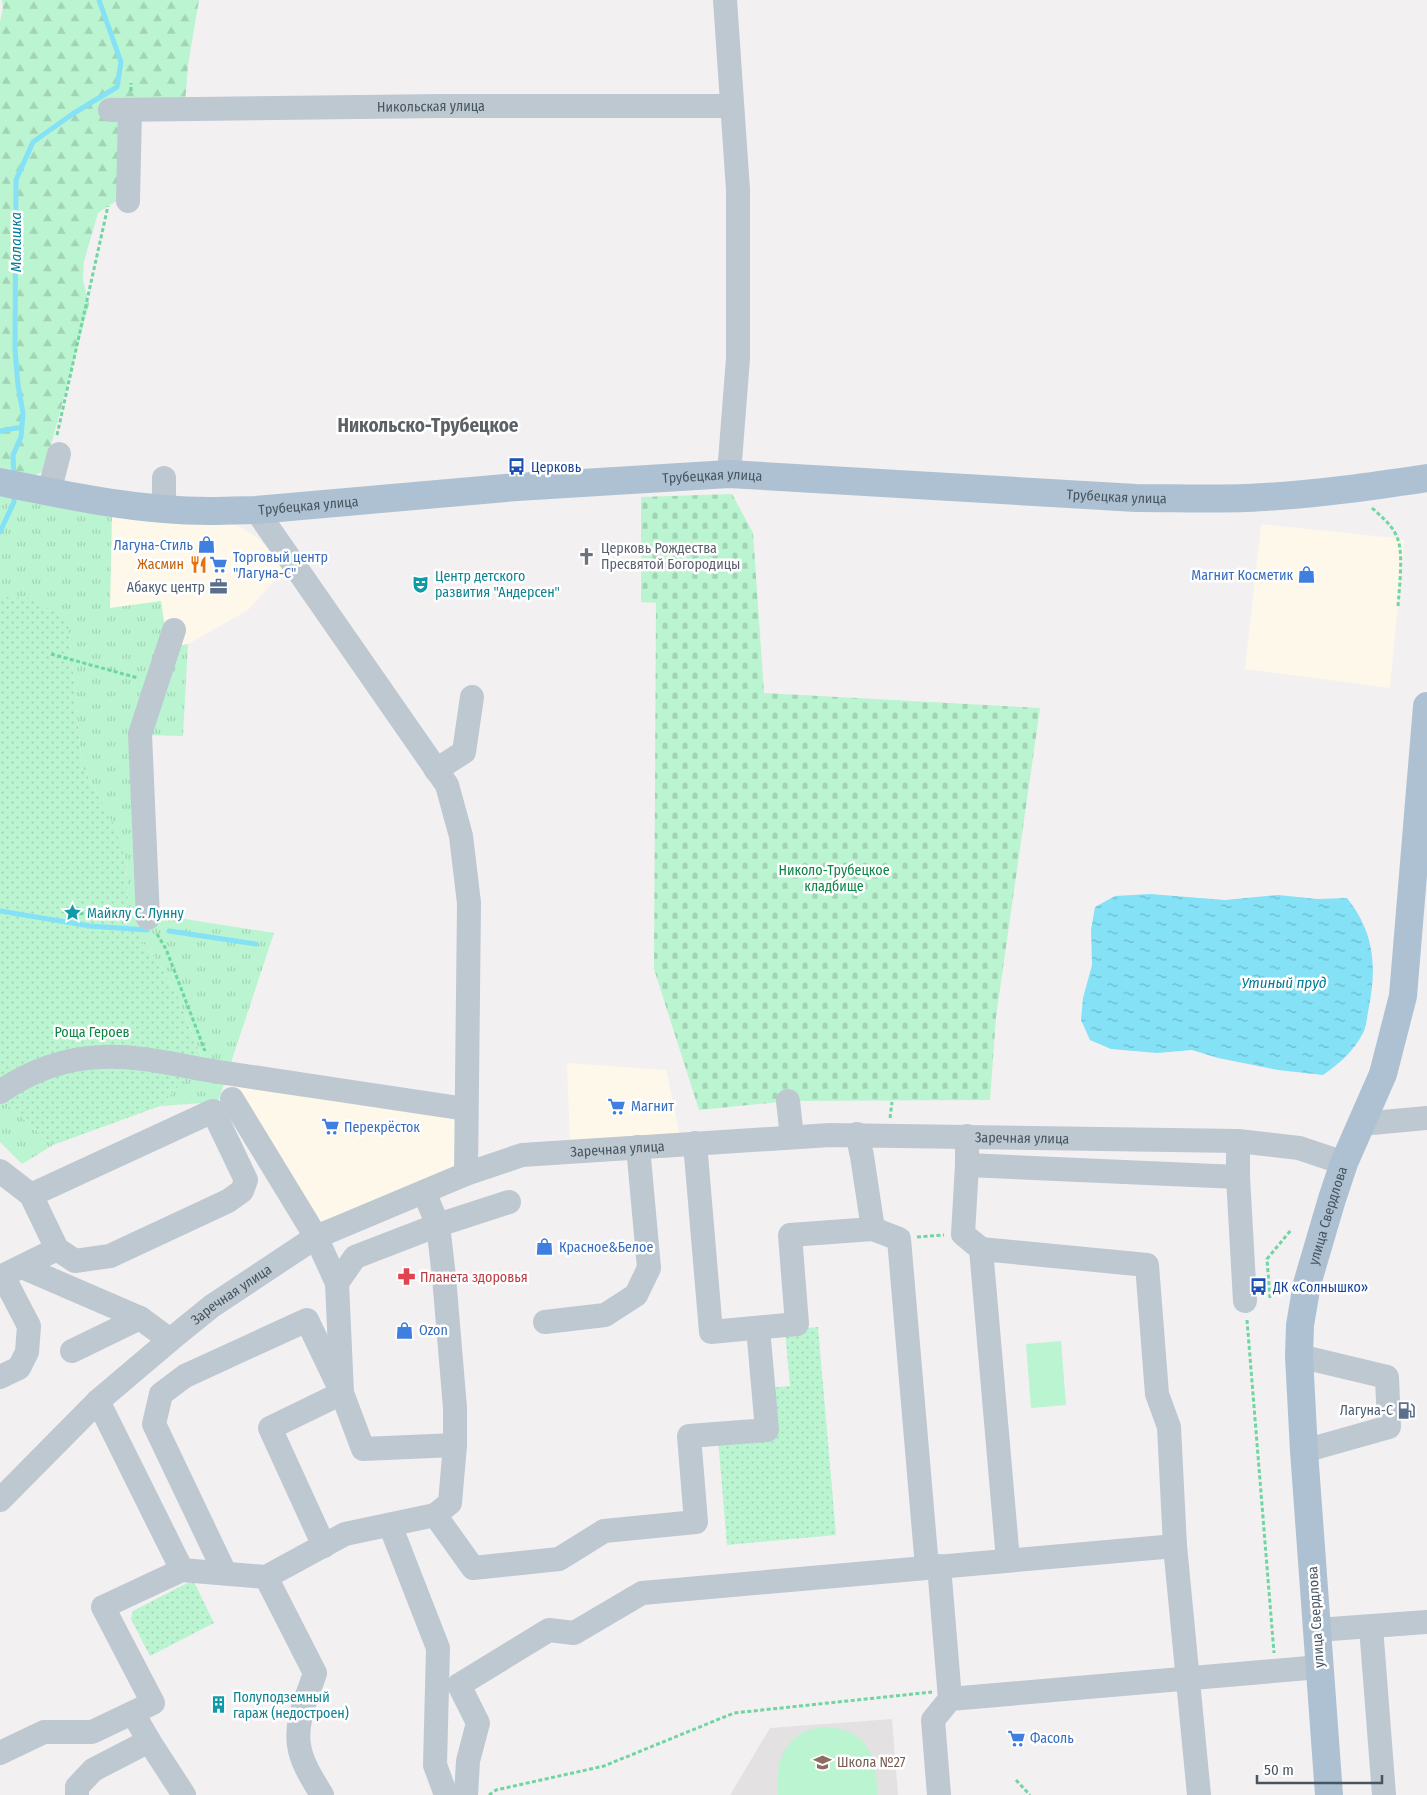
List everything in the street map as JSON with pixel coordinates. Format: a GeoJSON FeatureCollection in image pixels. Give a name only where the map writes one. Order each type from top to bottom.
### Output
{"type":"FeatureCollection","features":[{"type":"Feature","properties":{"kind":"main road","name":"Трубецкая улица"},"geometry":{"type":"LineString","coordinates":[[0,482],[47,492],[146,507],[209,511],[256,510],[526,486],[729,474],[1136,498],[1264,498],[1347,490],[1427,478]]}},
{"type":"Feature","properties":{"kind":"main road","name":"улица Свердлова"},"geometry":{"type":"LineString","coordinates":[[1329,1795],[1304,1451],[1299,1356],[1300,1325],[1307,1284],[1332,1199],[1344,1163],[1383,1074],[1403,996],[1422,836],[1427,706]]}},
{"type":"Feature","properties":{"kind":"street"},"geometry":{"type":"LineString","coordinates":[[725,0],[738,190],[738,358],[729,474]]}},
{"type":"Feature","properties":{"kind":"street","name":"Никольская улица"},"geometry":{"type":"LineString","coordinates":[[128,198],[120,110],[444,106],[732,106]]}},
{"type":"Feature","properties":{"kind":"street"},"geometry":{"type":"LineString","coordinates":[[47,492],[57,448]]}},
{"type":"Feature","properties":{"kind":"street"},"geometry":{"type":"LineString","coordinates":[[164,478],[164,508]]}},
{"type":"Feature","properties":{"kind":"street"},"geometry":{"type":"LineString","coordinates":[[256,510],[446,785],[460,836],[468,903],[466,1174]]}},
{"type":"Feature","properties":{"kind":"street"},"geometry":{"type":"LineString","coordinates":[[153,927],[140,734],[158,684],[174,630]]}},
{"type":"Feature","properties":{"kind":"street"},"geometry":{"type":"LineString","coordinates":[[436,770],[464,752],[472,696]]}},
{"type":"Feature","properties":{"kind":"street"},"geometry":{"type":"LineString","coordinates":[[0,1092],[14,1082],[54,1064],[102,1057],[134,1057],[212,1071],[466,1109]]}},
{"type":"Feature","properties":{"kind":"street"},"geometry":{"type":"LineString","coordinates":[[232,1099],[316,1237],[337,1283],[342,1393]]}},
{"type":"Feature","properties":{"kind":"street"},"geometry":{"type":"LineString","coordinates":[[788,1100],[792,1137]]}},
{"type":"Feature","properties":{"kind":"street"},"geometry":{"type":"LineString","coordinates":[[0,1171],[31,1195],[57,1249],[75,1261],[110,1256],[228,1201],[242,1190],[246,1180],[213,1111],[31,1195]]}},
{"type":"Feature","properties":{"kind":"street"},"geometry":{"type":"LineString","coordinates":[[1361,1124],[1427,1118]]}},
{"type":"Feature","properties":{"kind":"street"},"geometry":{"type":"LineString","coordinates":[[857,1134],[873,1229]]}},
{"type":"Feature","properties":{"kind":"street","name":"Заречная улица"},"geometry":{"type":"LineString","coordinates":[[0,1500],[98,1400],[170,1340],[212,1306],[316,1237],[466,1174],[522,1155],[857,1134],[1238,1141],[1299,1148],[1344,1163]]}},
{"type":"Feature","properties":{"kind":"street"},"geometry":{"type":"LineString","coordinates":[[967,1136],[963,1234],[981,1249],[1147,1265],[1157,1394],[1169,1427],[1175,1546],[1198,1795]]}},
{"type":"Feature","properties":{"kind":"street"},"geometry":{"type":"LineString","coordinates":[[1238,1141],[1238,1178],[1245,1301]]}},
{"type":"Feature","properties":{"kind":"street"},"geometry":{"type":"LineString","coordinates":[[695,1143],[711,1332],[797,1324],[790,1235],[873,1229],[899,1239],[933,1567],[950,1694],[933,1720],[939,1795]]}},
{"type":"Feature","properties":{"kind":"street"},"geometry":{"type":"LineString","coordinates":[[545,1322],[605,1314],[636,1295],[649,1268],[638,1147]]}},
{"type":"Feature","properties":{"kind":"street"},"geometry":{"type":"LineString","coordinates":[[967,1166],[1238,1178]]}},
{"type":"Feature","properties":{"kind":"street"},"geometry":{"type":"LineString","coordinates":[[0,1753],[44,1732],[92,1732],[153,1703],[104,1607],[182,1570],[266,1577],[345,1534],[435,1515],[450,1503],[455,1444],[455,1408],[438,1225],[424,1192]]}},
{"type":"Feature","properties":{"kind":"street"},"geometry":{"type":"LineString","coordinates":[[337,1283],[355,1257],[438,1225],[509,1202]]}},
{"type":"Feature","properties":{"kind":"street"},"geometry":{"type":"LineString","coordinates":[[8,1274],[57,1249]]}},
{"type":"Feature","properties":{"kind":"street"},"geometry":{"type":"LineString","coordinates":[[981,1249],[1008,1560]]}},
{"type":"Feature","properties":{"kind":"street"},"geometry":{"type":"LineString","coordinates":[[8,1274],[140,1318],[170,1340]]}},
{"type":"Feature","properties":{"kind":"street"},"geometry":{"type":"LineString","coordinates":[[0,1377],[19,1368],[27,1352],[29,1326],[8,1274]]}},
{"type":"Feature","properties":{"kind":"street"},"geometry":{"type":"LineString","coordinates":[[72,1350],[140,1318]]}},
{"type":"Feature","properties":{"kind":"street"},"geometry":{"type":"LineString","coordinates":[[225,1573],[154,1424],[162,1394],[185,1376],[307,1320],[342,1393],[363,1449],[455,1444]]}},
{"type":"Feature","properties":{"kind":"street"},"geometry":{"type":"LineString","coordinates":[[435,1515],[473,1568],[558,1559],[604,1531],[696,1522],[689,1436],[767,1430],[758,1328]]}},
{"type":"Feature","properties":{"kind":"street"},"geometry":{"type":"LineString","coordinates":[[1299,1356],[1387,1377],[1389,1427],[1304,1451]]}},
{"type":"Feature","properties":{"kind":"street"},"geometry":{"type":"LineString","coordinates":[[324,1546],[270,1428],[342,1393]]}},
{"type":"Feature","properties":{"kind":"street"},"geometry":{"type":"LineString","coordinates":[[98,1400],[182,1570]]}},
{"type":"Feature","properties":{"kind":"street"},"geometry":{"type":"LineString","coordinates":[[390,1525],[438,1648],[435,1765],[446,1795]]}},
{"type":"Feature","properties":{"kind":"street"},"geometry":{"type":"LineString","coordinates":[[466,1795],[468,1761],[478,1723],[459,1686],[549,1630],[574,1634],[642,1593],[1175,1546]]}},
{"type":"Feature","properties":{"kind":"street"},"geometry":{"type":"LineString","coordinates":[[266,1577],[315,1673],[301,1716],[298,1733],[299,1747],[305,1764],[322,1795]]}},
{"type":"Feature","properties":{"kind":"street"},"geometry":{"type":"LineString","coordinates":[[1317,1630],[1427,1622]]}},
{"type":"Feature","properties":{"kind":"street"},"geometry":{"type":"LineString","coordinates":[[1371,1627],[1384,1795]]}},
{"type":"Feature","properties":{"kind":"street"},"geometry":{"type":"LineString","coordinates":[[950,1694],[1320,1668]]}},
{"type":"Feature","properties":{"kind":"street"},"geometry":{"type":"LineString","coordinates":[[134,1713],[149,1741],[184,1795]]}},
{"type":"Feature","properties":{"kind":"street"},"geometry":{"type":"LineString","coordinates":[[77,1795],[78,1787],[93,1770],[149,1741]]}},
{"type":"Feature","properties":{"kind":"path"},"geometry":{"type":"LineString","coordinates":[[57,448],[112,193],[128,198]]}},
{"type":"Feature","properties":{"kind":"path"},"geometry":{"type":"LineString","coordinates":[[1371,506],[1388,523],[1398,539],[1401,567],[1398,607]]}},
{"type":"Feature","properties":{"kind":"path"},"geometry":{"type":"LineString","coordinates":[[51,654],[158,684]]}},
{"type":"Feature","properties":{"kind":"path"},"geometry":{"type":"LineString","coordinates":[[73,913],[153,927],[166,949],[212,1071]]}},
{"type":"Feature","properties":{"kind":"path"},"geometry":{"type":"LineString","coordinates":[[1270,1298],[1267,1259],[1291,1230]]}},
{"type":"Feature","properties":{"kind":"path"},"geometry":{"type":"LineString","coordinates":[[899,1239],[963,1234]]}},
{"type":"Feature","properties":{"kind":"path"},"geometry":{"type":"LineString","coordinates":[[1245,1301],[1276,1671]]}},
{"type":"Feature","properties":{"kind":"path"},"geometry":{"type":"LineString","coordinates":[[489,1795],[496,1790],[604,1766],[734,1713],[950,1694]]}},
{"type":"Feature","properties":{"kind":"path"},"geometry":{"type":"LineString","coordinates":[[1016,1780],[1030,1795]]}},
{"type":"Feature","properties":{"kind":"shaded area"},"geometry":{"type":"Polygon","coordinates":[[[112,510],[238,526],[255,536],[270,550],[284,570],[248,610],[188,644],[168,648],[110,608],[112,510]]]}},
{"type":"Feature","properties":{"kind":"shaded area"},"geometry":{"type":"Polygon","coordinates":[[[1261,524],[1404,539],[1390,688],[1245,669],[1261,524]]]}},
{"type":"Feature","properties":{"kind":"shaded area"},"geometry":{"type":"Polygon","coordinates":[[[567,1063],[666,1070],[680,1136],[570,1143],[567,1063]]]}},
{"type":"Feature","properties":{"kind":"shaded area"},"geometry":{"type":"Polygon","coordinates":[[[225,1080],[460,1114],[459,1160],[452,1172],[319,1222],[225,1080]]]}},
{"type":"Feature","properties":{"kind":"shaded area","name":"Школа №27"},"geometry":{"type":"Polygon","coordinates":[[[892,1719],[898,1795],[730,1795],[770,1728],[892,1719]]]}},
{"type":"Feature","properties":{"kind":"green space"},"geometry":{"type":"Polygon","coordinates":[[[2,0],[199,0],[188,65],[184,116],[138,120],[119,199],[98,213],[84,261],[83,280],[89,304],[44,471],[36,475],[0,468],[0,22],[3,7],[2,0]]]}},
{"type":"Feature","properties":{"kind":"green space"},"geometry":{"type":"Polygon","coordinates":[[[0,490],[112,510],[110,608],[161,601],[168,647],[188,644],[183,736],[145,735],[153,914],[274,933],[218,1102],[160,1106],[203,1060],[178,997],[161,967],[129,924],[126,861],[99,797],[82,766],[68,622],[31,598],[0,597],[0,490]]]}},
{"type":"Feature","properties":{"kind":"green space","name":"Николо-Трубецкое кладбище"},"geometry":{"type":"Polygon","coordinates":[[[732,494],[753,533],[764,693],[1040,708],[996,1017],[990,1100],[788,1101],[699,1110],[654,969],[656,603],[641,602],[641,497],[732,494]]]}},
{"type":"Feature","properties":{"kind":"green space","name":"Роща Героев"},"geometry":{"type":"Polygon","coordinates":[[[0,597],[31,598],[68,621],[82,766],[113,823],[126,861],[129,924],[161,967],[178,997],[203,1061],[160,1106],[53,1145],[0,1098],[0,597]]]}},
{"type":"Feature","properties":{"kind":"green space"},"geometry":{"type":"Polygon","coordinates":[[[0,1098],[53,1145],[22,1164],[0,1142],[0,1098]]]}},
{"type":"Feature","properties":{"kind":"green space"},"geometry":{"type":"Polygon","coordinates":[[[818,1327],[836,1535],[727,1545],[718,1439],[770,1434],[767,1388],[790,1386],[785,1330],[818,1327]]]}},
{"type":"Feature","properties":{"kind":"green space"},"geometry":{"type":"Polygon","coordinates":[[[1061,1341],[1066,1405],[1031,1408],[1026,1344],[1061,1341]]]}},
{"type":"Feature","properties":{"kind":"green space"},"geometry":{"type":"Polygon","coordinates":[[[193,1580],[214,1623],[150,1656],[131,1619],[133,1611],[193,1580]]]}},
{"type":"Feature","properties":{"kind":"green space"},"geometry":{"type":"Polygon","coordinates":[[[824,1727],[844,1730],[862,1741],[874,1765],[878,1795],[778,1795],[779,1768],[784,1751],[796,1737],[804,1732],[824,1727]]]}},
{"type":"Feature","properties":{"kind":"water","name":"Утиный пруд"},"geometry":{"type":"Polygon","coordinates":[[[1150,894],[1225,900],[1278,895],[1317,899],[1347,898],[1363,923],[1368,936],[1373,963],[1373,977],[1366,1024],[1355,1046],[1340,1062],[1323,1075],[1278,1070],[1218,1058],[1192,1050],[1157,1053],[1111,1049],[1090,1040],[1081,1020],[1083,998],[1092,965],[1091,930],[1095,907],[1115,896],[1150,894]]]}},
{"type":"Feature","properties":{"kind":"waterway","name":"Малашка"},"geometry":{"type":"LineString","coordinates":[[14,476],[13,455],[21,437],[23,413],[15,349],[16,180],[33,142],[74,113],[117,87],[121,62],[99,0]]}},
{"type":"Feature","properties":{"kind":"waterway"},"geometry":{"type":"LineString","coordinates":[[0,431],[22,427]]}},
{"type":"Feature","properties":{"kind":"waterway","name":"Малашка"},"geometry":{"type":"LineString","coordinates":[[0,532],[14,502],[14,492]]}},
{"type":"Feature","properties":{"kind":"waterway"},"geometry":{"type":"LineString","coordinates":[[0,911],[90,926],[147,930]]}},
{"type":"Feature","properties":{"kind":"waterway"},"geometry":{"type":"LineString","coordinates":[[169,931],[256,944]]}},
{"type":"Feature","properties":{"kind":"place","name":"Церковь"},"geometry":{"type":"Point","coordinates":[517,467]}},
{"type":"Feature","properties":{"kind":"place","name":"Лагуна-Стиль"},"geometry":{"type":"Point","coordinates":[207,545]}},
{"type":"Feature","properties":{"kind":"place","name":"Церковь Рождества Пресвятой Богородицы"},"geometry":{"type":"Point","coordinates":[587,556]}},
{"type":"Feature","properties":{"kind":"place","name":"Жасмин"},"geometry":{"type":"Point","coordinates":[198,564]}},
{"type":"Feature","properties":{"kind":"place","name":"Торговый центр \"Лагуна-С\""},"geometry":{"type":"Point","coordinates":[219,565]}},
{"type":"Feature","properties":{"kind":"place","name":"Магнит Косметик"},"geometry":{"type":"Point","coordinates":[1307,575]}},
{"type":"Feature","properties":{"kind":"place","name":"Центр детского развития \"Андерсен\""},"geometry":{"type":"Point","coordinates":[421,584]}},
{"type":"Feature","properties":{"kind":"place","name":"Абакус центр"},"geometry":{"type":"Point","coordinates":[219,587]}},
{"type":"Feature","properties":{"kind":"place","name":"Майклу С. Лунну"},"geometry":{"type":"Point","coordinates":[73,913]}},
{"type":"Feature","properties":{"kind":"place","name":"Магнит"},"geometry":{"type":"Point","coordinates":[617,1106]}},
{"type":"Feature","properties":{"kind":"place","name":"Перекрёсток"},"geometry":{"type":"Point","coordinates":[330,1127]}},
{"type":"Feature","properties":{"kind":"place","name":"Красное&Белое"},"geometry":{"type":"Point","coordinates":[545,1247]}},
{"type":"Feature","properties":{"kind":"place","name":"Планета здоровья"},"geometry":{"type":"Point","coordinates":[406,1277]}},
{"type":"Feature","properties":{"kind":"place","name":"ДК «Солнышко»"},"geometry":{"type":"Point","coordinates":[1259,1287]}},
{"type":"Feature","properties":{"kind":"place","name":"Ozon"},"geometry":{"type":"Point","coordinates":[405,1330]}},
{"type":"Feature","properties":{"kind":"place","name":"Лагуна-С"},"geometry":{"type":"Point","coordinates":[1407,1410]}},
{"type":"Feature","properties":{"kind":"place","name":"Полуподземный гараж (недостроен)"},"geometry":{"type":"Point","coordinates":[219,1705]}},
{"type":"Feature","properties":{"kind":"place","name":"Фасоль"},"geometry":{"type":"Point","coordinates":[1016,1738]}},
{"type":"Feature","properties":{"kind":"place","name":"Школа №27"},"geometry":{"type":"Point","coordinates":[823,1762]}},
{"type":"Feature","properties":{"kind":"district","name":"Никольско-Трубецкое"},"geometry":{"type":"Point","coordinates":[428,425]}}]}
